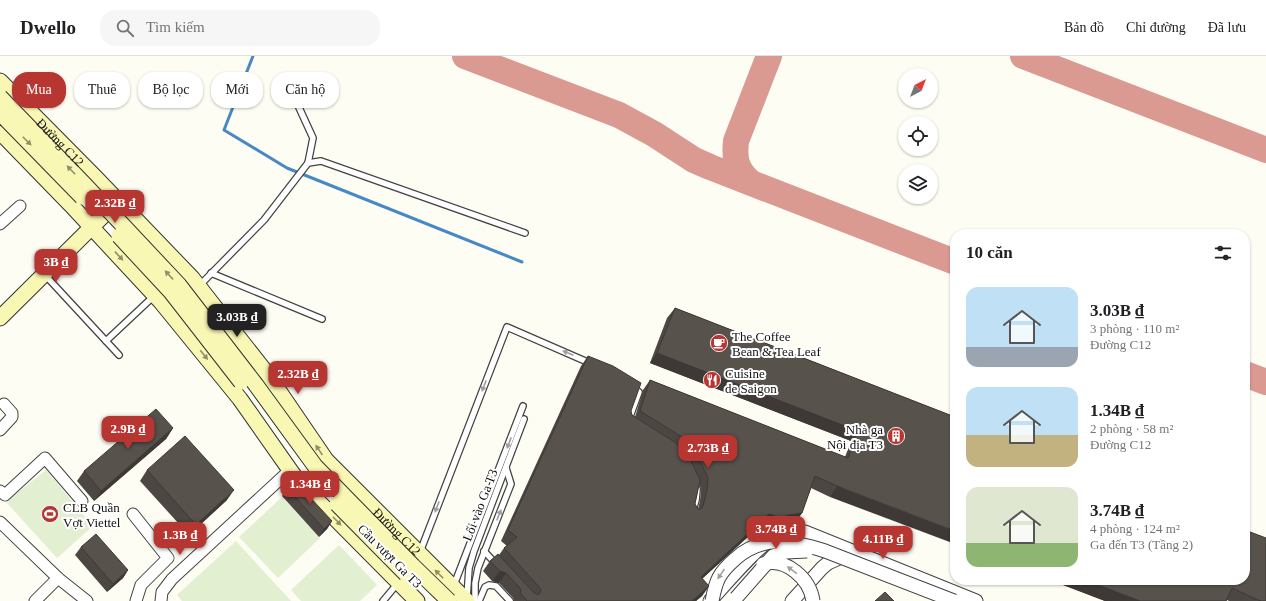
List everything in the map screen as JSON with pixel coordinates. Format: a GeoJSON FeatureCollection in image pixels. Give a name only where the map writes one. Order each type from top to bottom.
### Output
{"type":"FeatureCollection","features":[{"type":"Feature","properties":{"kind":"main road","name":"Đường C12"},"geometry":{"type":"LineString","coordinates":[[0,81],[192,278],[268,374],[326,460],[419,554],[451,594],[467,601]]}},
{"type":"Feature","properties":{"kind":"main road","name":"Cầu vượt Ga T3"},"geometry":{"type":"LineString","coordinates":[[0,97],[179,285],[256,385],[315,466],[413,566],[451,594]]}},
{"type":"Feature","properties":{"kind":"main road","name":"Cầu vượt Ga T3"},"geometry":{"type":"LineString","coordinates":[[0,113],[80,194],[171,292],[248,391],[307,472],[378,546],[434,601]]}},
{"type":"Feature","properties":{"kind":"main road"},"geometry":{"type":"LineString","coordinates":[[0,132],[92,227],[155,295],[240,399],[297,480],[417,601]]}},
{"type":"Feature","properties":{"kind":"main road"},"geometry":{"type":"LineString","coordinates":[[0,318],[118,201]]}},
{"type":"Feature","properties":{"kind":"street"},"geometry":{"type":"LineString","coordinates":[[0,224],[20,206]]}},
{"type":"Feature","properties":{"kind":"street"},"geometry":{"type":"LineString","coordinates":[[0,430],[12,417],[12,413],[4,404]]}},
{"type":"Feature","properties":{"kind":"street"},"geometry":{"type":"LineString","coordinates":[[0,491],[5,495],[45,458],[82,501]]}},
{"type":"Feature","properties":{"kind":"street"},"geometry":{"type":"LineString","coordinates":[[160,601],[162,592],[172,579],[290,470]]}},
{"type":"Feature","properties":{"kind":"street"},"geometry":{"type":"LineString","coordinates":[[133,514],[168,558],[141,585],[136,601]]}},
{"type":"Feature","properties":{"kind":"street"},"geometry":{"type":"LineString","coordinates":[[0,522],[58,578],[87,601]]}},
{"type":"Feature","properties":{"kind":"street"},"geometry":{"type":"LineString","coordinates":[[711,601],[761,547],[780,534],[794,532],[805,532],[966,600]]}},
{"type":"Feature","properties":{"kind":"street"},"geometry":{"type":"LineString","coordinates":[[711,601],[718,576],[743,550],[762,543],[781,541],[804,544],[966,600]]}},
{"type":"Feature","properties":{"kind":"street"},"geometry":{"type":"LineString","coordinates":[[735,599],[773,556],[786,552],[804,550],[824,556],[939,601]]}},
{"type":"Feature","properties":{"kind":"street"},"geometry":{"type":"LineString","coordinates":[[792,601],[828,563],[854,552]]}},
{"type":"Feature","properties":{"kind":"street"},"geometry":{"type":"LineString","coordinates":[[735,599],[740,584],[748,572],[764,563],[771,562],[783,564],[804,580],[812,593],[813,601]]}},
{"type":"Feature","properties":{"kind":"street"},"geometry":{"type":"LineString","coordinates":[[35,601],[58,578]]}},
{"type":"Feature","properties":{"kind":"lane"},"geometry":{"type":"LineString","coordinates":[[199,286],[264,220],[308,163],[313,138],[299,108]]}},
{"type":"Feature","properties":{"kind":"lane"},"geometry":{"type":"LineString","coordinates":[[308,163],[321,161],[525,233]]}},
{"type":"Feature","properties":{"kind":"lane"},"geometry":{"type":"LineString","coordinates":[[211,273],[322,319]]}},
{"type":"Feature","properties":{"kind":"lane"},"geometry":{"type":"LineString","coordinates":[[45,274],[119,355]]}},
{"type":"Feature","properties":{"kind":"lane"},"geometry":{"type":"LineString","coordinates":[[106,341],[155,295]]}},
{"type":"Feature","properties":{"kind":"lane"},"geometry":{"type":"LineString","coordinates":[[419,554],[507,327],[582,358],[595,365]]}},
{"type":"Feature","properties":{"kind":"lane"},"geometry":{"type":"LineString","coordinates":[[627,383],[639,392],[628,423],[634,426]]}},
{"type":"Feature","properties":{"kind":"lane"},"geometry":{"type":"LineString","coordinates":[[451,594],[523,406]]}},
{"type":"Feature","properties":{"kind":"lane","name":"Lối vào Ga T3"},"geometry":{"type":"LineString","coordinates":[[467,601],[469,568],[524,419]]}},
{"type":"Feature","properties":{"kind":"lane"},"geometry":{"type":"LineString","coordinates":[[475,601],[475,583],[484,551],[511,484],[506,467]]}},
{"type":"Feature","properties":{"kind":"lane"},"geometry":{"type":"LineString","coordinates":[[692,515],[697,490],[694,484]]}},
{"type":"Feature","properties":{"kind":"lane"},"geometry":{"type":"LineString","coordinates":[[484,551],[500,568]]}},
{"type":"Feature","properties":{"kind":"lane"},"geometry":{"type":"LineString","coordinates":[[382,601],[398,583]]}},
{"type":"Feature","properties":{"kind":"lane"},"geometry":{"type":"LineString","coordinates":[[479,601],[485,587],[489,584],[496,586],[510,601]]}},
{"type":"Feature","properties":{"kind":"green space","name":"CLB Quần Vợt Viettel"},"geometry":{"type":"Polygon","coordinates":[[[46,470],[93,526],[57,558],[6,502],[46,470]]]}},
{"type":"Feature","properties":{"kind":"green space"},"geometry":{"type":"Polygon","coordinates":[[[282,497],[320,538],[278,578],[239,537],[282,497]]]}},
{"type":"Feature","properties":{"kind":"green space"},"geometry":{"type":"Polygon","coordinates":[[[236,541],[291,601],[182,601],[177,595],[236,541]]]}},
{"type":"Feature","properties":{"kind":"green space"},"geometry":{"type":"Polygon","coordinates":[[[339,545],[377,585],[360,601],[301,601],[291,590],[339,545]]]}},
{"type":"Feature","properties":{"kind":"building"},"geometry":{"type":"Polygon","coordinates":[[[675,308],[950,415],[950,529],[837,486],[815,476],[802,513],[780,518],[769,514],[701,577],[709,586],[692,601],[527,601],[520,593],[520,588],[506,573],[500,571],[490,561],[498,554],[534,593],[538,595],[540,593],[540,588],[504,548],[517,537],[508,530],[588,356],[613,366],[641,383],[631,411],[632,415],[676,443],[690,459],[700,480],[695,504],[698,509],[701,509],[703,506],[708,478],[697,455],[682,437],[640,411],[650,380],[848,458],[858,431],[657,353],[675,308]]]}},
{"type":"Feature","properties":{"kind":"building"},"geometry":{"type":"Polygon","coordinates":[[[156,409],[173,428],[101,491],[84,471],[156,409]]]}},
{"type":"Feature","properties":{"kind":"building"},"geometry":{"type":"Polygon","coordinates":[[[185,436],[234,490],[196,525],[147,470],[185,436]]]}},
{"type":"Feature","properties":{"kind":"building"},"geometry":{"type":"Polygon","coordinates":[[[295,481],[332,521],[324,529],[287,488],[295,481]]]}},
{"type":"Feature","properties":{"kind":"building"},"geometry":{"type":"Polygon","coordinates":[[[1250,532],[1266,538],[1266,601],[1258,600],[1232,588],[1226,601],[1140,601],[1098,585],[1250,585],[1250,532]]]}},
{"type":"Feature","properties":{"kind":"building"},"geometry":{"type":"Polygon","coordinates":[[[96,534],[128,570],[113,584],[81,547],[96,534]]]}},
{"type":"Feature","properties":{"kind":"building"},"geometry":{"type":"Polygon","coordinates":[[[885,592],[894,601],[875,601],[885,592]]]}},
{"type":"Feature","properties":{"kind":"waterway"},"geometry":{"type":"LineString","coordinates":[[253,56],[224,130],[287,168],[522,262]]}},
{"type":"Feature","properties":{"kind":"taxiway"},"geometry":{"type":"LineString","coordinates":[[465,56],[619,115],[654,134],[694,160],[710,167],[950,260]]}},
{"type":"Feature","properties":{"kind":"taxiway"},"geometry":{"type":"LineString","coordinates":[[750,182],[742,173],[737,163],[735,153],[736,141],[769,56]]}},
{"type":"Feature","properties":{"kind":"taxiway"},"geometry":{"type":"LineString","coordinates":[[1023,56],[1266,150]]}},
{"type":"Feature","properties":{"kind":"taxiway"},"geometry":{"type":"LineString","coordinates":[[1250,376],[1266,382]]}},
{"type":"Feature","properties":{"kind":"place","name":"The Coffee Bean & Tea Leaf"},"geometry":{"type":"Point","coordinates":[719,343]}},
{"type":"Feature","properties":{"kind":"place","name":"Cuisine de Saigon"},"geometry":{"type":"Point","coordinates":[712,380]}},
{"type":"Feature","properties":{"kind":"place","name":"Nhà ga Nội địa T3"},"geometry":{"type":"Point","coordinates":[896,436]}},
{"type":"Feature","properties":{"kind":"place","name":"CLB Quần Vợt Viettel"},"geometry":{"type":"Point","coordinates":[50,514]}}]}
